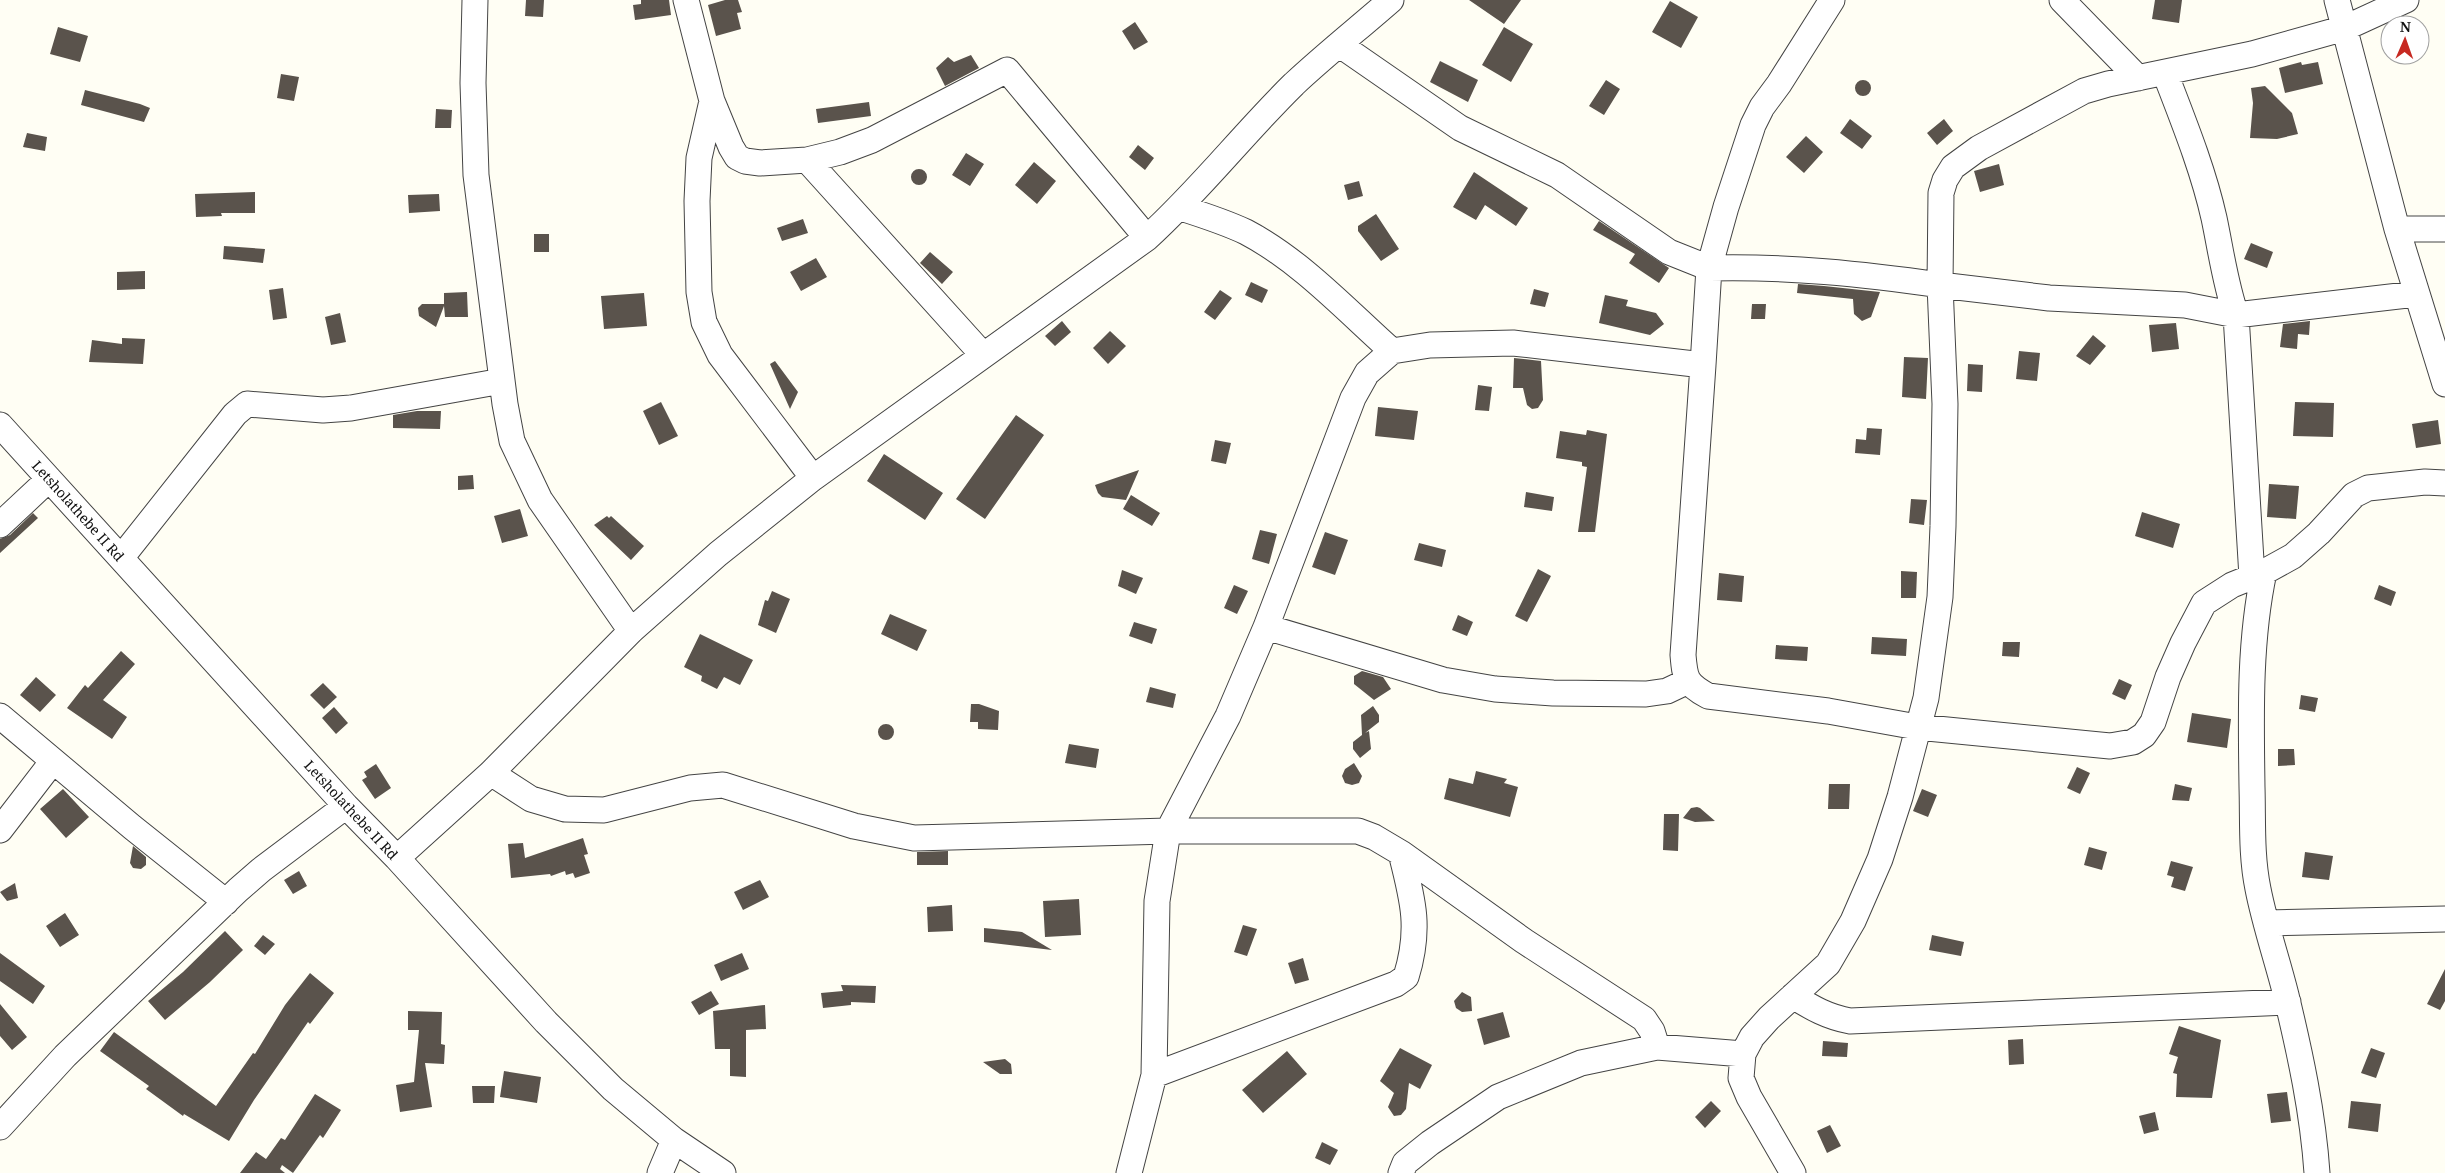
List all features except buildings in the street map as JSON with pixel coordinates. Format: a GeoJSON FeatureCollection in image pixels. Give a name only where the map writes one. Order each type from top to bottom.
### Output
{"type":"FeatureCollection","features":[{"type":"Feature","properties":{"kind":"street"},"geometry":{"type":"LineString","coordinates":[[475,0],[473,83],[476,175],[502,381],[512,441],[540,500],[632,631]]}},
{"type":"Feature","properties":{"kind":"street"},"geometry":{"type":"LineString","coordinates":[[686,0],[712,100],[731,147],[737,156],[745,161],[760,163],[807,160],[840,152],[872,140],[1007,70],[1147,238]]}},
{"type":"Feature","properties":{"kind":"street"},"geometry":{"type":"LineString","coordinates":[[397,858],[491,773],[632,631],[718,554],[812,478],[1147,238],[1181,208],[1294,84],[1392,0]]}},
{"type":"Feature","properties":{"kind":"street"},"geometry":{"type":"LineString","coordinates":[[1832,0],[1779,84],[1762,106],[1726,207],[1709,268],[1683,655],[1688,681],[1692,688],[1708,696],[1828,711],[1917,727],[2110,746],[2132,742],[2144,734],[2153,722],[2168,677],[2204,603],[2232,584],[2258,575],[2293,556],[2319,533],[2354,495],[2368,488],[2426,482],[2445,483]]}},
{"type":"Feature","properties":{"kind":"street"},"geometry":{"type":"LineString","coordinates":[[2062,0],[2138,78]]}},
{"type":"Feature","properties":{"kind":"street"},"geometry":{"type":"LineString","coordinates":[[2337,0],[2397,229],[2445,384]]}},
{"type":"Feature","properties":{"kind":"street"},"geometry":{"type":"LineString","coordinates":[[1793,1173],[1748,1096],[1741,1078],[1743,1054],[1752,1037],[1769,1018],[1828,964],[1853,921],[1880,859],[1900,797],[1926,698],[1940,597],[1945,404],[1940,285],[1941,193],[1944,180],[1953,167],[1979,148],[2084,91],[2252,54],[2345,28],[2406,0]]}},
{"type":"Feature","properties":{"kind":"street"},"geometry":{"type":"LineString","coordinates":[[1340,45],[1460,128],[1557,175],[1669,252],[1709,268],[1761,267],[1808,269],[2049,298],[2185,305],[2236,316],[2416,294]]}},
{"type":"Feature","properties":{"kind":"street"},"geometry":{"type":"LineString","coordinates":[[2165,73],[2196,159],[2214,217],[2226,284],[2236,316],[2258,575],[2258,601],[2254,635],[2252,745],[2254,853],[2266,923],[2288,1002],[2310,1108],[2317,1173]]}},
{"type":"Feature","properties":{"kind":"street"},"geometry":{"type":"LineString","coordinates":[[712,100],[699,158],[697,201],[699,292],[704,322],[720,355],[812,478]]}},
{"type":"Feature","properties":{"kind":"street"},"geometry":{"type":"LineString","coordinates":[[807,160],[983,355]]}},
{"type":"Feature","properties":{"kind":"street"},"geometry":{"type":"LineString","coordinates":[[1181,208],[1212,218],[1246,233],[1279,254],[1304,272],[1392,351]]}},
{"type":"Feature","properties":{"kind":"street"},"geometry":{"type":"LineString","coordinates":[[2397,229],[2445,230]]}},
{"type":"Feature","properties":{"kind":"street"},"geometry":{"type":"LineString","coordinates":[[1129,1173],[1154,1075],[1157,902],[1168,832],[1228,716],[1266,627],[1356,392],[1367,373],[1392,351],[1430,345],[1513,344],[1703,365]]}},
{"type":"Feature","properties":{"kind":"street"},"geometry":{"type":"LineString","coordinates":[[122,558],[236,414],[247,404],[323,410],[351,408],[502,381]]}},
{"type":"Feature","properties":{"kind":"street","name":"Letsholathebe II Rd"},"geometry":{"type":"LineString","coordinates":[[0,425],[346,806],[397,858],[553,1028],[613,1089],[674,1140],[723,1173]]}},
{"type":"Feature","properties":{"kind":"street"},"geometry":{"type":"LineString","coordinates":[[0,525],[49,479]]}},
{"type":"Feature","properties":{"kind":"street"},"geometry":{"type":"LineString","coordinates":[[1266,627],[1443,680],[1495,689],[1553,693],[1646,694],[1667,691],[1688,681]]}},
{"type":"Feature","properties":{"kind":"street"},"geometry":{"type":"LineString","coordinates":[[0,716],[226,902]]}},
{"type":"Feature","properties":{"kind":"street"},"geometry":{"type":"LineString","coordinates":[[0,830],[53,761]]}},
{"type":"Feature","properties":{"kind":"street"},"geometry":{"type":"LineString","coordinates":[[491,773],[531,799],[565,808],[604,810],[707,785],[723,785],[854,826],[914,838],[1168,832],[1358,831],[1374,837],[1401,853],[1524,940],[1644,1019],[1657,1048]]}},
{"type":"Feature","properties":{"kind":"street"},"geometry":{"type":"LineString","coordinates":[[0,1127],[66,1056],[226,902],[261,870],[346,806]]}},
{"type":"Feature","properties":{"kind":"street"},"geometry":{"type":"LineString","coordinates":[[1154,1075],[1396,984],[1406,977],[1415,934],[1412,899],[1401,853]]}},
{"type":"Feature","properties":{"kind":"street"},"geometry":{"type":"LineString","coordinates":[[2266,923],[2445,919]]}},
{"type":"Feature","properties":{"kind":"street"},"geometry":{"type":"LineString","coordinates":[[1793,996],[1817,1011],[1834,1018],[1850,1021],[2288,1002]]}},
{"type":"Feature","properties":{"kind":"street"},"geometry":{"type":"LineString","coordinates":[[1401,1173],[1405,1163],[1430,1143],[1498,1097],[1581,1063],[1657,1048],[1743,1054]]}},
{"type":"Feature","properties":{"kind":"street"},"geometry":{"type":"LineString","coordinates":[[660,1173],[674,1140]]}}]}
